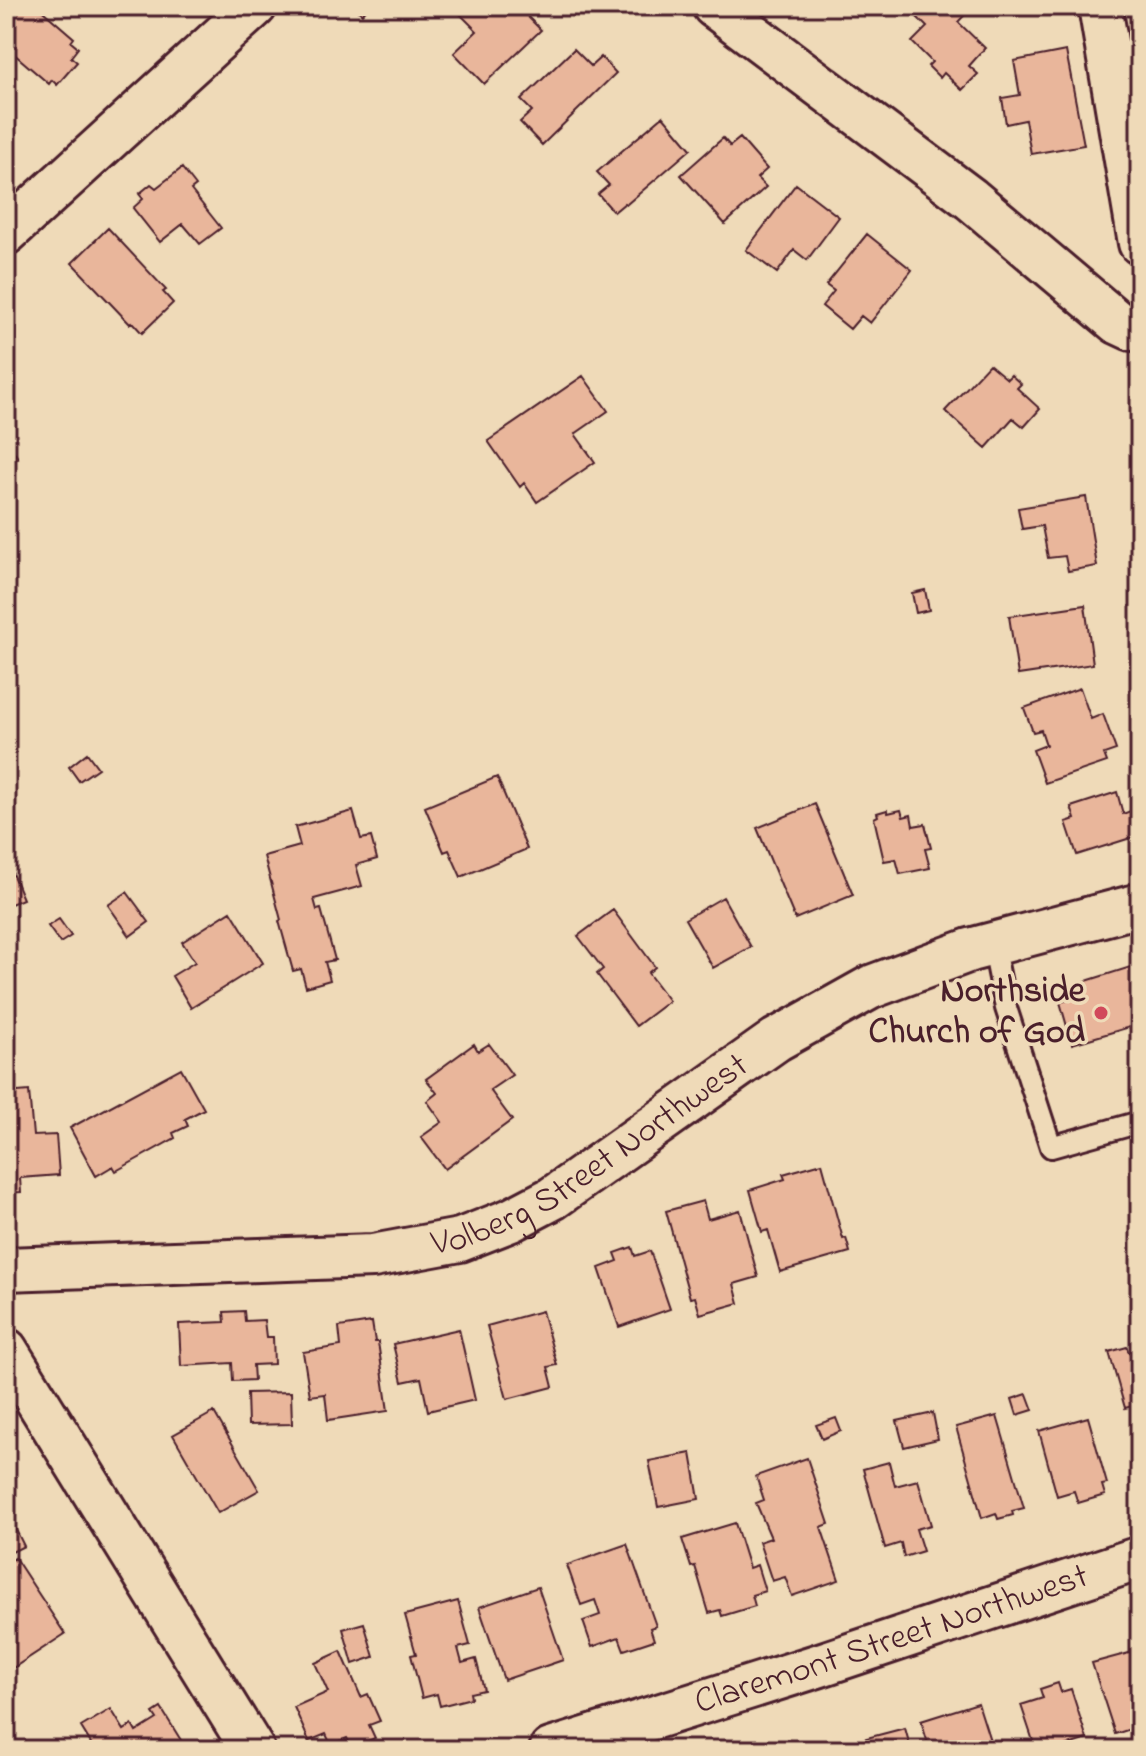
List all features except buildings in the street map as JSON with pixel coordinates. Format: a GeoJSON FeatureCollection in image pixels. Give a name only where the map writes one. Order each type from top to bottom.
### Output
{"type":"FeatureCollection","features":[{"type":"Feature","properties":{"kind":"street"},"geometry":{"type":"LineString","coordinates":[[6,233],[255,6]]}},
{"type":"Feature","properties":{"kind":"street"},"geometry":{"type":"LineString","coordinates":[[714,6],[971,199],[1117,322],[1140,329]]}},
{"type":"Feature","properties":{"kind":"street"},"geometry":{"type":"LineString","coordinates":[[1100,6],[1140,243]]}},
{"type":"Feature","properties":{"kind":"street","name":"Volberg Street Northwest"},"geometry":{"type":"LineString","coordinates":[[6,1269],[373,1256],[460,1240],[511,1220],[553,1198],[776,1040],[871,987],[970,950],[1140,905]]}},
{"type":"Feature","properties":{"kind":"street"},"geometry":{"type":"LineString","coordinates":[[6,1350],[253,1750]]}},
{"type":"Feature","properties":{"kind":"street","name":"Claremont Street Northwest"},"geometry":{"type":"LineString","coordinates":[[551,1750],[832,1661],[1140,1558]]}},
{"type":"Feature","properties":{"kind":"lane"},"geometry":{"type":"LineString","coordinates":[[993,944],[1006,1008],[1051,1147],[1140,1122]]}},
{"type":"Feature","properties":{"kind":"place","name":"Northside Church of God"},"geometry":{"type":"Point","coordinates":[1101,1013]}}]}
